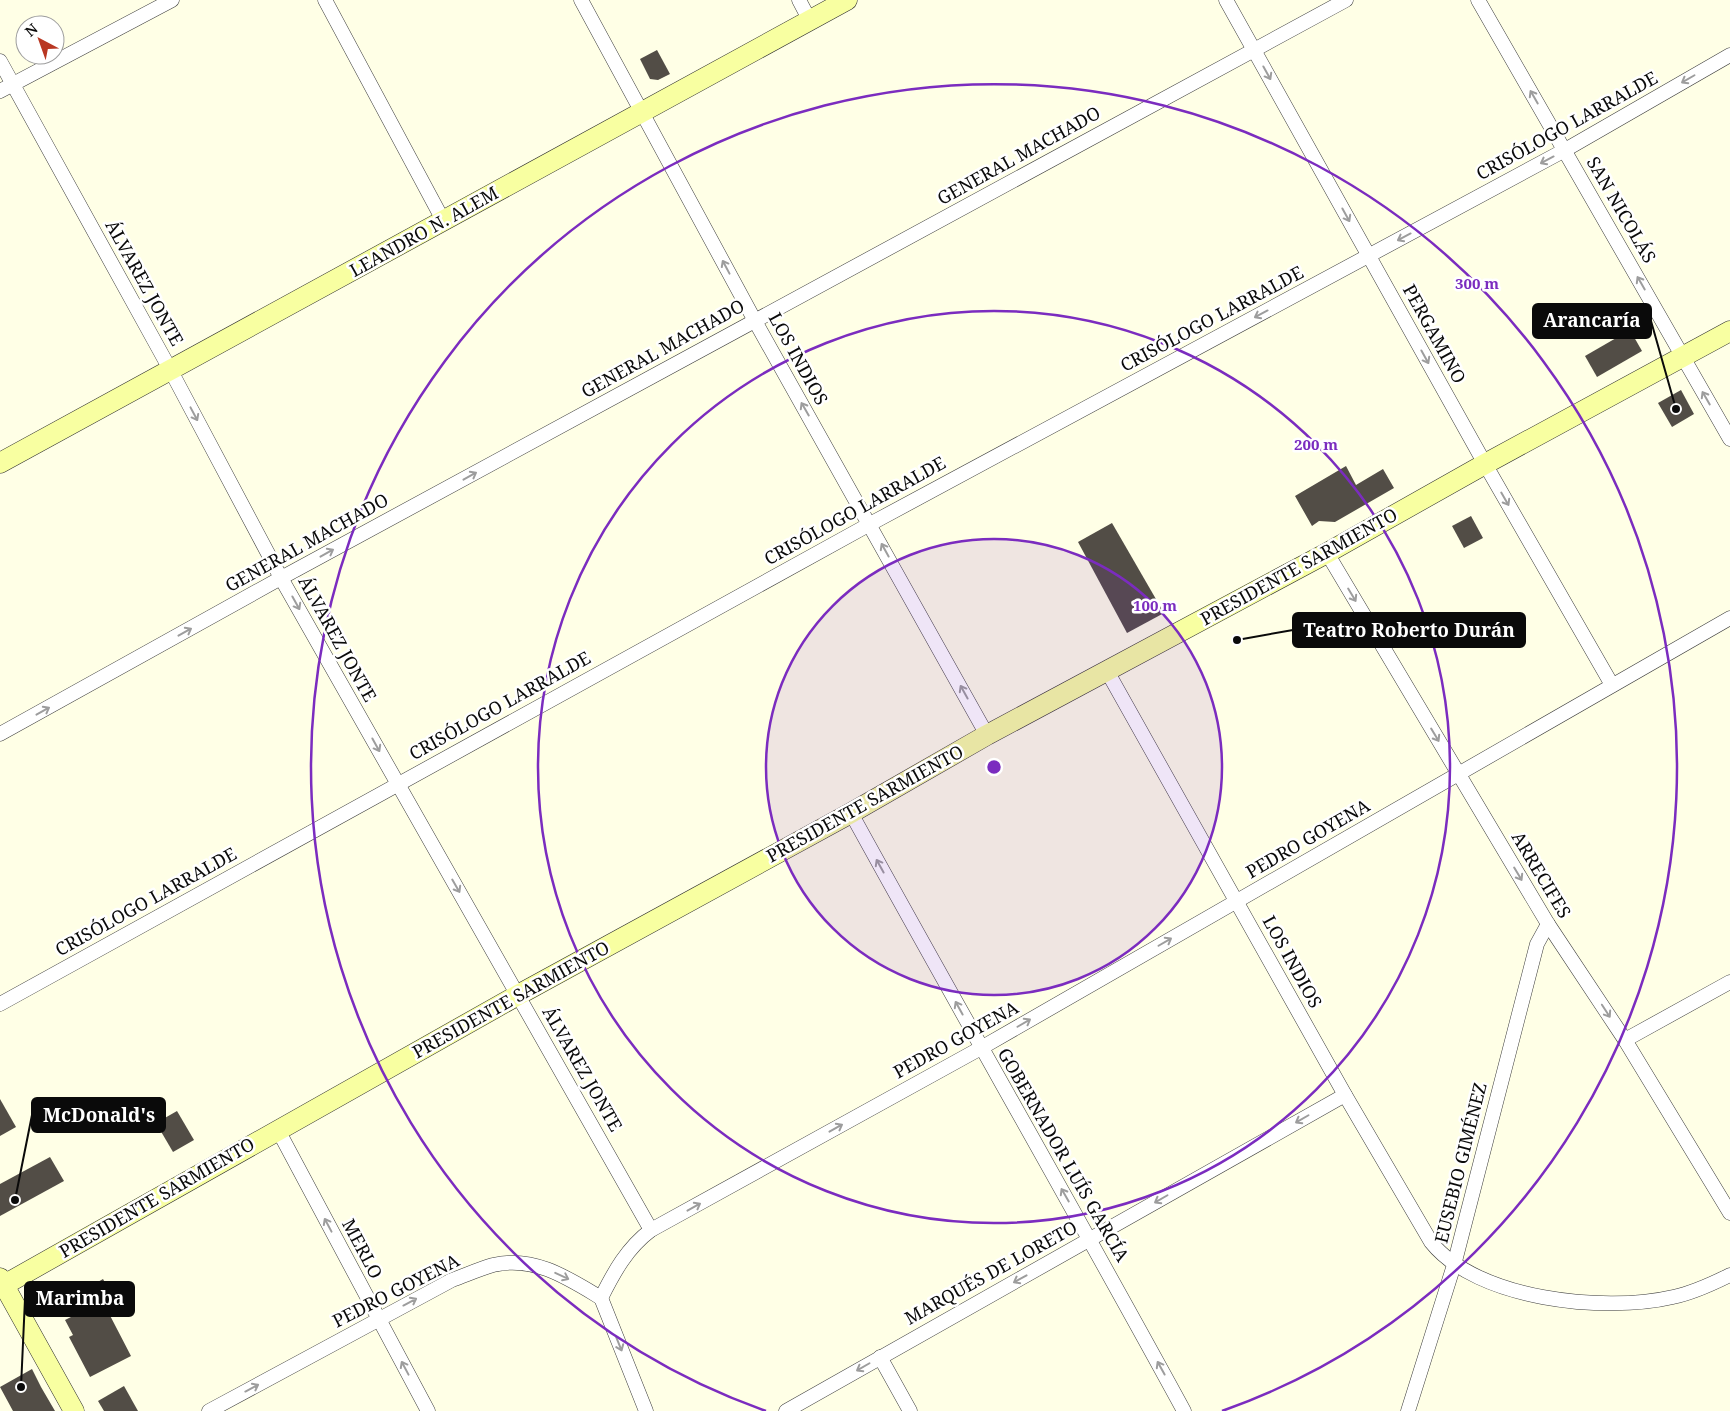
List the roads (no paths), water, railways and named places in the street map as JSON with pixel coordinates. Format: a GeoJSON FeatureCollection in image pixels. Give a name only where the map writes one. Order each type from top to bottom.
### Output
{"type":"FeatureCollection","features":[{"type":"Feature","properties":{"kind":"main road","name":"LEANDRO N. ALEM"},"geometry":{"type":"LineString","coordinates":[[0,463],[847,0]]}},
{"type":"Feature","properties":{"kind":"main road","name":"PRESIDENTE SARMIENTO"},"geometry":{"type":"LineString","coordinates":[[1,1285],[518,995],[851,813],[987,735],[1327,553],[1485,464],[1730,331]]}},
{"type":"Feature","properties":{"kind":"main road"},"geometry":{"type":"LineString","coordinates":[[1,1285],[74,1411]]}},
{"type":"Feature","properties":{"kind":"street"},"geometry":{"type":"LineString","coordinates":[[6,87],[172,0]]}},
{"type":"Feature","properties":{"kind":"street"},"geometry":{"type":"LineString","coordinates":[[325,0],[444,222]]}},
{"type":"Feature","properties":{"kind":"street","name":"LOS INDIOS"},"geometry":{"type":"LineString","coordinates":[[581,0],[755,321],[987,735]]}},
{"type":"Feature","properties":{"kind":"street"},"geometry":{"type":"LineString","coordinates":[[799,0],[810,20]]}},
{"type":"Feature","properties":{"kind":"street","name":"PERGAMINO"},"geometry":{"type":"LineString","coordinates":[[1226,0],[1485,464],[1612,685]]}},
{"type":"Feature","properties":{"kind":"street","name":"GENERAL MACHADO"},"geometry":{"type":"LineString","coordinates":[[0,734],[282,578],[1346,0]]}},
{"type":"Feature","properties":{"kind":"street","name":"SAN NICOLÁS"},"geometry":{"type":"LineString","coordinates":[[1478,0],[1730,439]]}},
{"type":"Feature","properties":{"kind":"street","name":"CRISÓLOGO LARRALDE"},"geometry":{"type":"LineString","coordinates":[[0,1004],[870,524],[1565,150],[1730,55]]}},
{"type":"Feature","properties":{"kind":"street","name":"ÁLVAREZ JONTE"},"geometry":{"type":"LineString","coordinates":[[0,61],[6,87],[171,371],[282,578],[651,1230]]}},
{"type":"Feature","properties":{"kind":"street","name":"ARRECIFES"},"geometry":{"type":"LineString","coordinates":[[1327,553],[1548,924],[1625,1040],[1730,1213]]}},
{"type":"Feature","properties":{"kind":"street","name":"PEDRO GOYENA"},"geometry":{"type":"LineString","coordinates":[[209,1411],[452,1280],[494,1265],[522,1262],[544,1268],[575,1282],[601,1298],[620,1262],[638,1240],[651,1230],[981,1048],[1730,618]]}},
{"type":"Feature","properties":{"kind":"street","name":"LOS INDIOS"},"geometry":{"type":"LineString","coordinates":[[1108,671],[1345,1095],[1431,1242],[1441,1254],[1473,1275],[1522,1292],[1553,1299],[1608,1304],[1640,1303],[1674,1297],[1703,1288],[1730,1275]]}},
{"type":"Feature","properties":{"kind":"street","name":"GOBERNADOR LUÍS GARCÍA"},"geometry":{"type":"LineString","coordinates":[[851,813],[981,1048],[1090,1239],[1184,1411]]}},
{"type":"Feature","properties":{"kind":"street","name":"EUSEBIO GIMÉNEZ"},"geometry":{"type":"LineString","coordinates":[[1408,1411],[1454,1264],[1537,944],[1548,924]]}},
{"type":"Feature","properties":{"kind":"street"},"geometry":{"type":"LineString","coordinates":[[1625,1040],[1730,982]]}},
{"type":"Feature","properties":{"kind":"street","name":"MARQUÉS DE LORETO"},"geometry":{"type":"LineString","coordinates":[[786,1411],[1345,1095]]}},
{"type":"Feature","properties":{"kind":"street","name":"MERLO"},"geometry":{"type":"LineString","coordinates":[[278,1130],[428,1411]]}},
{"type":"Feature","properties":{"kind":"street"},"geometry":{"type":"LineString","coordinates":[[601,1298],[646,1411]]}},
{"type":"Feature","properties":{"kind":"street"},"geometry":{"type":"LineString","coordinates":[[880,1357],[910,1411]]}},
{"type":"Feature","properties":{"kind":"place","name":"Arancaría"},"geometry":{"type":"Point","coordinates":[1676,409]}},
{"type":"Feature","properties":{"kind":"place","name":"Teatro Roberto Durán"},"geometry":{"type":"Point","coordinates":[1237,640]}},
{"type":"Feature","properties":{"kind":"place","name":"McDonald's"},"geometry":{"type":"Point","coordinates":[15,1200]}},
{"type":"Feature","properties":{"kind":"place","name":"Marimba"},"geometry":{"type":"Point","coordinates":[21,1387]}}]}
